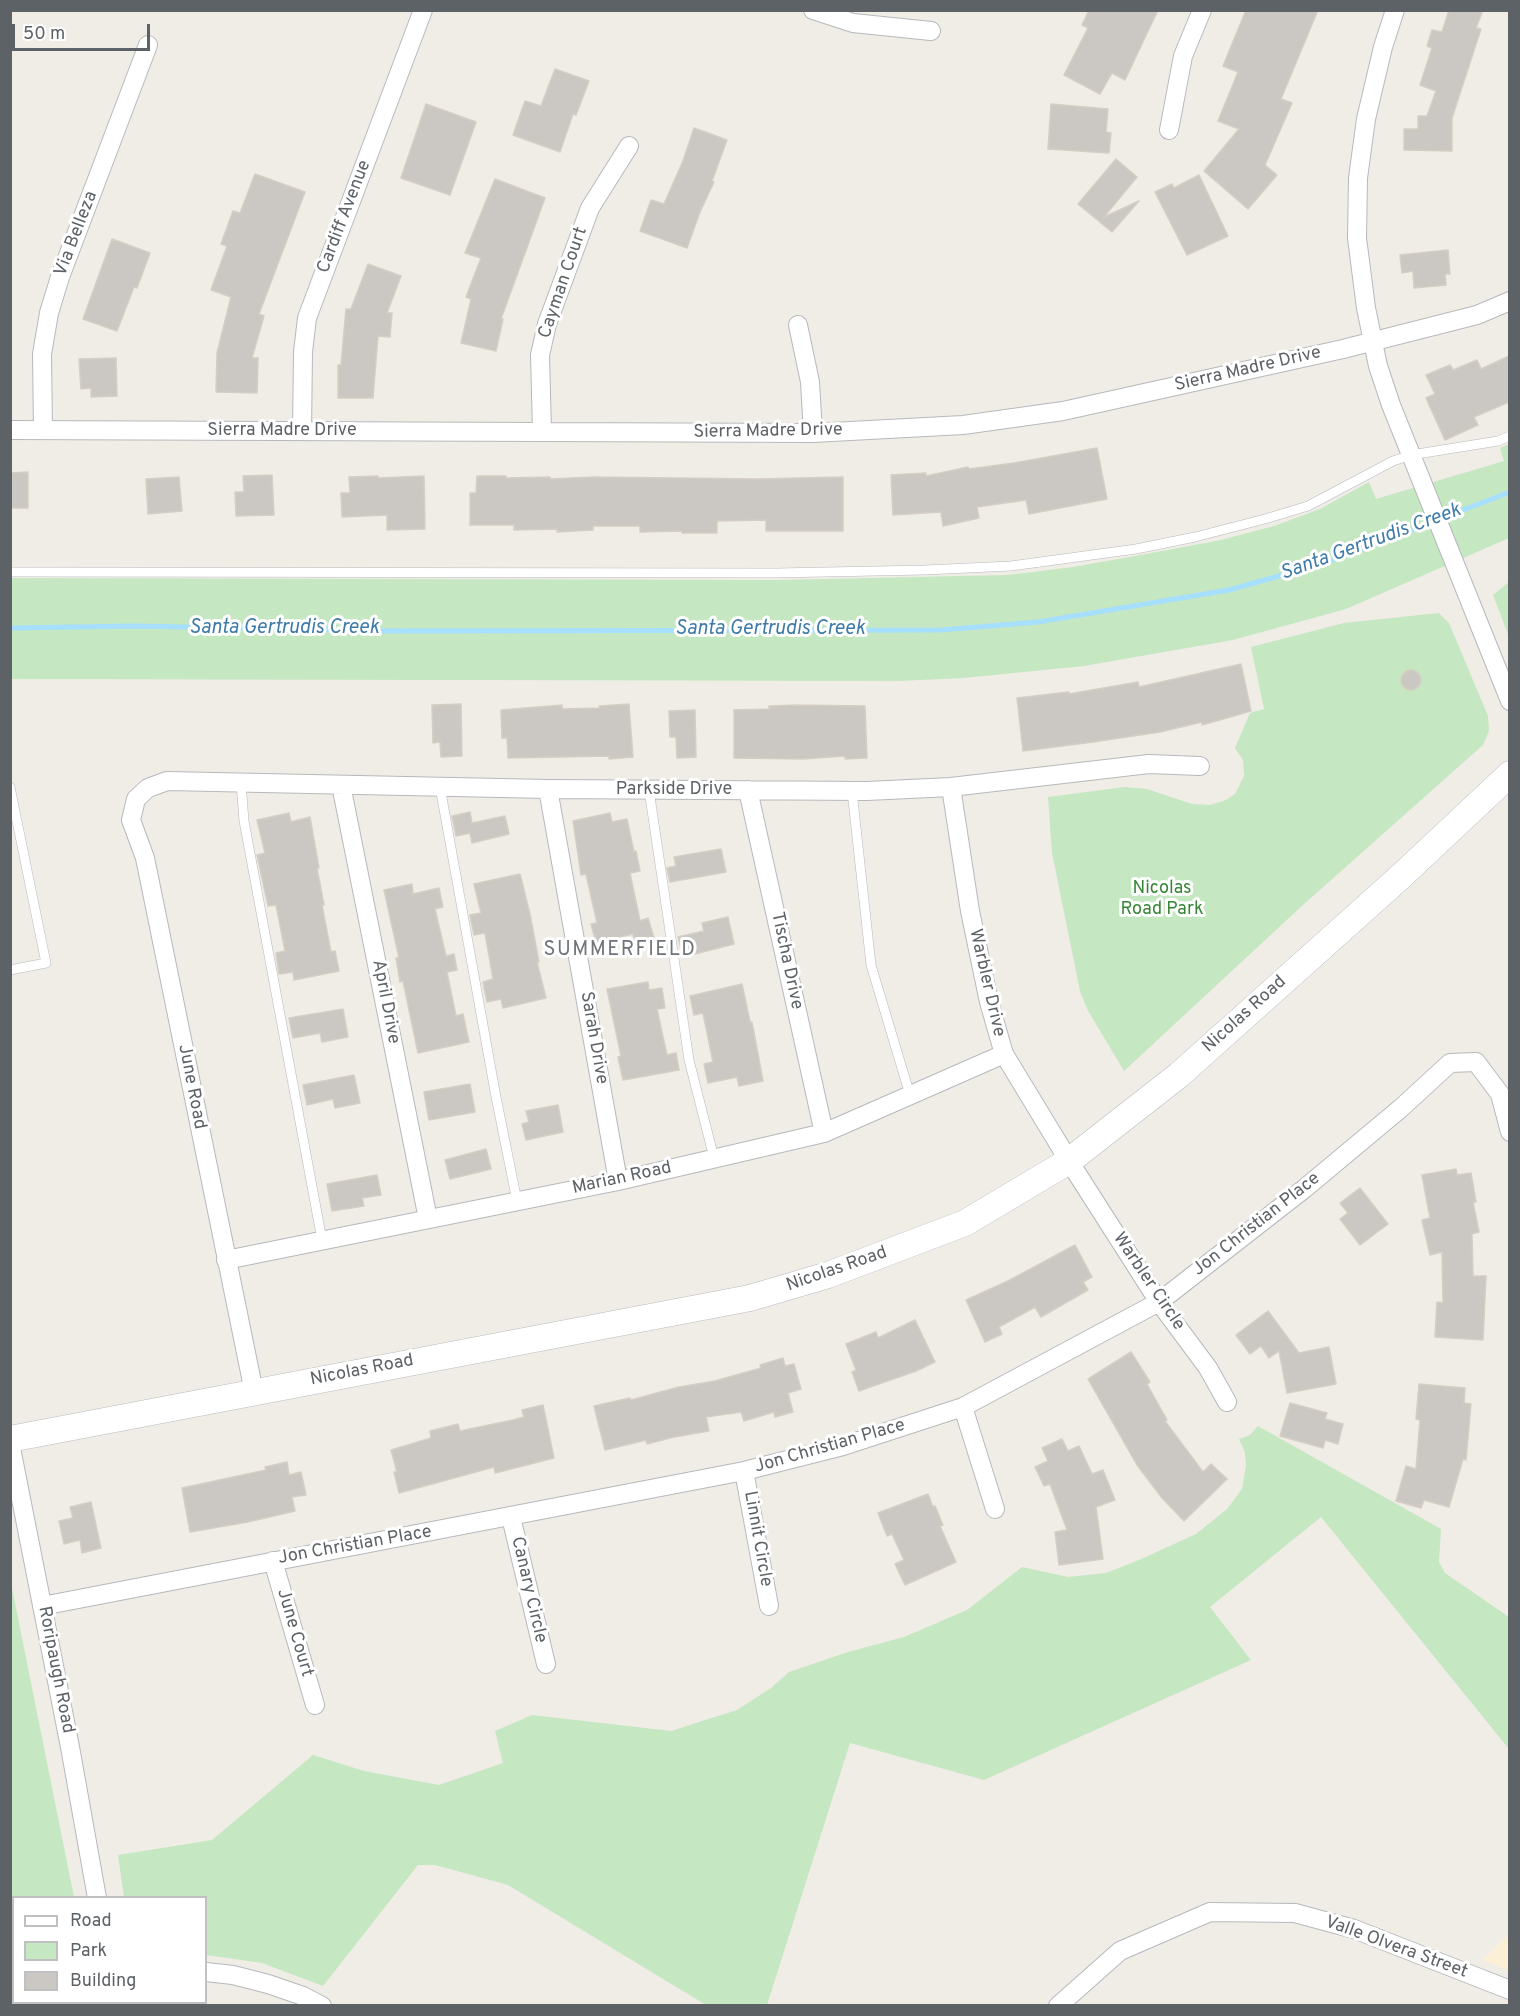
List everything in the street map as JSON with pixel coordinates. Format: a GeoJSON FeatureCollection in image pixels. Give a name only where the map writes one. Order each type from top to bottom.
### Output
{"type":"FeatureCollection","features":[{"type":"Feature","properties":{"kind":"main road","name":"Nicolas Road"},"geometry":{"type":"LineString","coordinates":[[10,1441],[254,1392],[750,1298],[828,1275],[965,1223],[1069,1161],[1179,1075],[1398,879],[1509,774]]}},
{"type":"Feature","properties":{"kind":"street","name":"Cardiff Avenue"},"geometry":{"type":"LineString","coordinates":[[302,431],[303,352],[307,318],[423,10]]}},
{"type":"Feature","properties":{"kind":"street"},"geometry":{"type":"LineString","coordinates":[[813,10],[853,23],[931,31]]}},
{"type":"Feature","properties":{"kind":"street"},"geometry":{"type":"LineString","coordinates":[[1169,130],[1183,56],[1202,10]]}},
{"type":"Feature","properties":{"kind":"street"},"geometry":{"type":"LineString","coordinates":[[1395,10],[1383,46],[1366,119],[1358,178],[1358,238],[1366,308],[1372,342],[1388,395],[1509,701]]}},
{"type":"Feature","properties":{"kind":"street","name":"Via Belleza"},"geometry":{"type":"LineString","coordinates":[[43,430],[42,354],[49,313],[60,277],[148,45]]}},
{"type":"Feature","properties":{"kind":"street","name":"Cayman Court"},"geometry":{"type":"LineString","coordinates":[[542,432],[540,355],[547,324],[590,208],[629,146]]}},
{"type":"Feature","properties":{"kind":"street","name":"Sierra Madre Drive"},"geometry":{"type":"LineString","coordinates":[[10,430],[813,433],[963,425],[1063,411],[1372,342],[1478,315],[1509,301]]}},
{"type":"Feature","properties":{"kind":"street"},"geometry":{"type":"LineString","coordinates":[[798,325],[810,382],[813,433]]}},
{"type":"Feature","properties":{"kind":"street","name":"Parkside Drive"},"geometry":{"type":"LineString","coordinates":[[148,788],[167,781],[548,789],[852,791],[951,787],[1149,764],[1200,766]]}},
{"type":"Feature","properties":{"kind":"street","name":"April Drive"},"geometry":{"type":"LineString","coordinates":[[341,785],[428,1219]]}},
{"type":"Feature","properties":{"kind":"street","name":"Warbler Drive"},"geometry":{"type":"LineString","coordinates":[[951,787],[970,911],[989,1002],[1004,1054],[1069,1161]]}},
{"type":"Feature","properties":{"kind":"street","name":"June Road"},"geometry":{"type":"LineString","coordinates":[[148,788],[136,799],[131,820],[146,858],[254,1392]]}},
{"type":"Feature","properties":{"kind":"street","name":"Sarah Drive"},"geometry":{"type":"LineString","coordinates":[[548,789],[618,1180]]}},
{"type":"Feature","properties":{"kind":"street","name":"Tischa Drive"},"geometry":{"type":"LineString","coordinates":[[748,790],[824,1132]]}},
{"type":"Feature","properties":{"kind":"street","name":"Marian Road"},"geometry":{"type":"LineString","coordinates":[[226,1260],[618,1180],[824,1132],[1004,1054]]}},
{"type":"Feature","properties":{"kind":"street","name":"Jon Christian Place"},"geometry":{"type":"LineString","coordinates":[[42,1606],[744,1472],[843,1446],[963,1407],[1159,1302],[1304,1189],[1401,1108],[1450,1063],[1476,1062],[1500,1094],[1509,1132]]}},
{"type":"Feature","properties":{"kind":"street","name":"Warbler Circle"},"geometry":{"type":"LineString","coordinates":[[1069,1161],[1159,1302],[1208,1368],[1227,1402]]}},
{"type":"Feature","properties":{"kind":"street"},"geometry":{"type":"LineString","coordinates":[[963,1407],[995,1509]]}},
{"type":"Feature","properties":{"kind":"street","name":"Roripaugh Road"},"geometry":{"type":"LineString","coordinates":[[10,1441],[97,1896]]}},
{"type":"Feature","properties":{"kind":"street","name":"Linnit Circle"},"geometry":{"type":"LineString","coordinates":[[744,1472],[769,1606]]}},
{"type":"Feature","properties":{"kind":"street","name":"Canary Circle"},"geometry":{"type":"LineString","coordinates":[[511,1517],[546,1664]]}},
{"type":"Feature","properties":{"kind":"street","name":"June Court"},"geometry":{"type":"LineString","coordinates":[[273,1561],[315,1705]]}},
{"type":"Feature","properties":{"kind":"street","name":"Valle Olvera Street"},"geometry":{"type":"LineString","coordinates":[[1058,2006],[1120,1951],[1210,1912],[1295,1913],[1354,1929],[1509,1990]]}},
{"type":"Feature","properties":{"kind":"street"},"geometry":{"type":"LineString","coordinates":[[207,1972],[233,1975],[268,1984],[303,1996],[322,2006]]}},
{"type":"Feature","properties":{"kind":"lane"},"geometry":{"type":"LineString","coordinates":[[10,572],[777,573],[1011,566],[1136,549],[1196,537],[1265,519],[1308,506],[1376,469],[1498,441],[1509,436]]}},
{"type":"Feature","properties":{"kind":"lane"},"geometry":{"type":"LineString","coordinates":[[241,783],[244,821],[322,1240]]}},
{"type":"Feature","properties":{"kind":"lane"},"geometry":{"type":"LineString","coordinates":[[10,787],[46,963],[10,970]]}},
{"type":"Feature","properties":{"kind":"lane"},"geometry":{"type":"LineString","coordinates":[[440,787],[517,1201]]}},
{"type":"Feature","properties":{"kind":"lane"},"geometry":{"type":"LineString","coordinates":[[649,790],[689,1060],[714,1158]]}},
{"type":"Feature","properties":{"kind":"lane"},"geometry":{"type":"LineString","coordinates":[[852,791],[871,965],[909,1095]]}},
{"type":"Feature","properties":{"kind":"green space"},"geometry":{"type":"Polygon","coordinates":[[[1509,444],[1509,538],[1346,609],[1233,640],[1084,666],[964,678],[898,681],[11,679],[11,578],[777,580],[1008,575],[1073,567],[1221,540],[1274,526],[1320,509],[1369,482],[1376,499],[1504,461],[1500,448],[1509,444]]]}},
{"type":"Feature","properties":{"kind":"green space"},"geometry":{"type":"Polygon","coordinates":[[[1509,582],[1509,637],[1493,595],[1509,582]]]}},
{"type":"Feature","properties":{"kind":"green space","name":"Nicolas Road Park"},"geometry":{"type":"Polygon","coordinates":[[[1439,613],[1449,623],[1488,716],[1489,731],[1483,745],[1303,905],[1124,1071],[1087,1009],[1080,991],[1052,853],[1048,797],[1125,787],[1147,789],[1192,804],[1210,805],[1226,800],[1235,794],[1244,776],[1243,760],[1235,748],[1250,713],[1264,709],[1251,647],[1344,623],[1439,613]]]}},
{"type":"Feature","properties":{"kind":"green space"},"geometry":{"type":"Polygon","coordinates":[[[1258,1426],[1441,1529],[1439,1562],[1445,1573],[1509,1617],[1509,1749],[1321,1517],[1210,1607],[1251,1660],[984,1780],[850,1743],[767,2005],[706,2005],[508,1885],[435,1865],[418,1865],[323,1986],[262,1963],[207,1955],[207,1896],[124,1896],[118,1855],[212,1840],[313,1755],[364,1771],[439,1785],[503,1763],[495,1731],[532,1715],[671,1731],[737,1710],[771,1688],[789,1672],[848,1652],[904,1637],[967,1610],[1022,1567],[1068,1577],[1106,1573],[1139,1560],[1196,1534],[1227,1509],[1242,1489],[1246,1466],[1245,1453],[1239,1439],[1250,1435],[1258,1426]]]}},
{"type":"Feature","properties":{"kind":"green space"},"geometry":{"type":"Polygon","coordinates":[[[10,1578],[74,1896],[12,1896],[12,2004],[76,2004],[11,2005],[10,1578]]]}},
{"type":"Feature","properties":{"kind":"sand"},"geometry":{"type":"Polygon","coordinates":[[[1509,1934],[1509,1971],[1483,1960],[1509,1934]]]}},
{"type":"Feature","properties":{"kind":"building"},"geometry":{"type":"Polygon","coordinates":[[[1089,10],[1158,10],[1125,80],[1112,73],[1100,94],[1064,75],[1088,28],[1082,25],[1089,10]]]}},
{"type":"Feature","properties":{"kind":"building"},"geometry":{"type":"Polygon","coordinates":[[[1246,10],[1318,10],[1281,99],[1292,103],[1265,165],[1277,175],[1248,209],[1204,171],[1239,129],[1218,121],[1238,72],[1223,66],[1246,10]]]}},
{"type":"Feature","properties":{"kind":"building"},"geometry":{"type":"Polygon","coordinates":[[[1449,10],[1483,10],[1476,28],[1481,29],[1452,118],[1452,151],[1404,150],[1404,129],[1418,129],[1418,116],[1427,116],[1436,91],[1420,85],[1432,48],[1427,46],[1432,30],[1442,32],[1449,10]]]}},
{"type":"Feature","properties":{"kind":"building"},"geometry":{"type":"Polygon","coordinates":[[[555,69],[589,81],[576,115],[573,114],[560,152],[513,135],[525,101],[541,106],[555,69]]]}},
{"type":"Feature","properties":{"kind":"building"},"geometry":{"type":"Polygon","coordinates":[[[426,104],[476,122],[450,195],[401,178],[426,104]]]}},
{"type":"Feature","properties":{"kind":"building"},"geometry":{"type":"Polygon","coordinates":[[[1051,104],[1108,109],[1106,132],[1111,133],[1109,153],[1048,149],[1051,104]]]}},
{"type":"Feature","properties":{"kind":"building"},"geometry":{"type":"Polygon","coordinates":[[[694,128],[727,140],[712,181],[714,182],[687,248],[640,231],[651,200],[664,204],[683,161],[694,128]]]}},
{"type":"Feature","properties":{"kind":"building"},"geometry":{"type":"Polygon","coordinates":[[[1116,159],[1137,177],[1104,217],[1139,201],[1112,232],[1078,204],[1116,159]]]}},
{"type":"Feature","properties":{"kind":"building"},"geometry":{"type":"Polygon","coordinates":[[[255,174],[305,192],[259,314],[264,316],[252,358],[258,358],[257,393],[216,392],[217,353],[231,297],[211,290],[227,246],[221,244],[233,211],[240,213],[255,174]]]}},
{"type":"Feature","properties":{"kind":"building"},"geometry":{"type":"Polygon","coordinates":[[[1199,175],[1228,236],[1187,255],[1155,192],[1172,184],[1174,188],[1199,175]]]}},
{"type":"Feature","properties":{"kind":"building"},"geometry":{"type":"Polygon","coordinates":[[[495,179],[545,198],[501,319],[503,319],[496,351],[461,343],[471,299],[466,297],[481,258],[465,253],[495,179]]]}},
{"type":"Feature","properties":{"kind":"building"},"geometry":{"type":"Polygon","coordinates":[[[112,239],[150,253],[117,331],[83,319],[112,239]]]}},
{"type":"Feature","properties":{"kind":"building"},"geometry":{"type":"Polygon","coordinates":[[[1448,250],[1450,274],[1445,274],[1446,285],[1414,288],[1413,271],[1402,273],[1400,255],[1448,250]]]}},
{"type":"Feature","properties":{"kind":"building"},"geometry":{"type":"Polygon","coordinates":[[[368,264],[401,276],[387,313],[392,313],[390,337],[378,336],[373,398],[338,398],[338,365],[341,365],[346,309],[351,309],[368,264]]]}},
{"type":"Feature","properties":{"kind":"building"},"geometry":{"type":"Polygon","coordinates":[[[1509,356],[1509,402],[1474,417],[1478,425],[1445,440],[1426,398],[1435,394],[1426,375],[1450,365],[1453,370],[1477,360],[1481,369],[1509,356]]]}},
{"type":"Feature","properties":{"kind":"building"},"geometry":{"type":"Polygon","coordinates":[[[116,358],[117,396],[91,397],[91,388],[81,389],[79,359],[116,358]]]}},
{"type":"Feature","properties":{"kind":"building"},"geometry":{"type":"Polygon","coordinates":[[[1097,448],[1107,499],[1029,514],[1026,500],[977,507],[979,518],[943,526],[941,512],[893,515],[891,475],[926,473],[926,476],[968,467],[969,469],[1014,463],[1097,448]]]}},
{"type":"Feature","properties":{"kind":"building"},"geometry":{"type":"Polygon","coordinates":[[[28,472],[28,508],[10,508],[10,473],[28,472]]]}},
{"type":"Feature","properties":{"kind":"building"},"geometry":{"type":"Polygon","coordinates":[[[272,475],[274,515],[236,516],[235,492],[244,492],[243,476],[272,475]]]}},
{"type":"Feature","properties":{"kind":"building"},"geometry":{"type":"Polygon","coordinates":[[[378,476],[378,478],[424,476],[425,529],[387,530],[387,515],[342,517],[341,493],[350,493],[349,477],[378,476]]]}},
{"type":"Feature","properties":{"kind":"building"},"geometry":{"type":"Polygon","coordinates":[[[477,476],[550,477],[550,479],[843,477],[843,531],[766,531],[766,520],[717,521],[717,533],[640,532],[640,526],[593,526],[593,530],[557,532],[557,529],[514,530],[514,525],[470,525],[470,493],[476,493],[477,476]]]}},
{"type":"Feature","properties":{"kind":"building"},"geometry":{"type":"Polygon","coordinates":[[[179,477],[182,511],[148,514],[146,479],[179,477]]]}},
{"type":"Feature","properties":{"kind":"building"},"geometry":{"type":"Polygon","coordinates":[[[1241,664],[1251,711],[1202,725],[1202,722],[1160,732],[1023,751],[1017,698],[1069,692],[1069,694],[1138,682],[1139,687],[1241,664]]]}},
{"type":"Feature","properties":{"kind":"building"},"geometry":{"type":"Polygon","coordinates":[[[1407,670],[1415,670],[1421,676],[1421,684],[1415,690],[1407,690],[1401,684],[1401,676],[1407,670]]]}},
{"type":"Feature","properties":{"kind":"building"},"geometry":{"type":"Polygon","coordinates":[[[461,704],[462,756],[441,757],[440,742],[433,743],[432,705],[461,704]]]}},
{"type":"Feature","properties":{"kind":"building"},"geometry":{"type":"Polygon","coordinates":[[[629,704],[633,757],[609,759],[609,756],[508,758],[507,738],[502,738],[501,710],[562,705],[562,709],[600,708],[599,706],[629,704]]]}},
{"type":"Feature","properties":{"kind":"building"},"geometry":{"type":"Polygon","coordinates":[[[799,705],[865,706],[867,758],[845,759],[845,756],[804,759],[734,758],[734,710],[799,705]]]}},
{"type":"Feature","properties":{"kind":"building"},"geometry":{"type":"Polygon","coordinates":[[[695,710],[696,757],[677,758],[676,737],[670,737],[669,711],[695,710]]]}},
{"type":"Feature","properties":{"kind":"building"},"geometry":{"type":"Polygon","coordinates":[[[470,812],[472,823],[505,816],[509,834],[472,843],[470,833],[456,836],[452,816],[470,812]]]}},
{"type":"Feature","properties":{"kind":"building"},"geometry":{"type":"Polygon","coordinates":[[[289,813],[291,822],[310,817],[319,868],[317,868],[324,905],[322,905],[331,952],[335,951],[339,971],[294,980],[293,972],[279,974],[276,953],[285,951],[276,905],[268,906],[257,855],[265,853],[257,820],[289,813]]]}},
{"type":"Feature","properties":{"kind":"building"},"geometry":{"type":"Polygon","coordinates":[[[610,813],[612,822],[627,819],[640,871],[630,873],[640,921],[648,918],[654,938],[635,943],[633,934],[596,943],[591,924],[597,923],[586,874],[581,875],[573,821],[610,813]]]}},
{"type":"Feature","properties":{"kind":"building"},"geometry":{"type":"Polygon","coordinates":[[[721,849],[726,872],[670,882],[667,868],[676,866],[674,857],[721,849]]]}},
{"type":"Feature","properties":{"kind":"building"},"geometry":{"type":"Polygon","coordinates":[[[520,874],[546,998],[503,1008],[501,999],[487,1002],[483,982],[493,979],[485,933],[474,935],[470,915],[481,913],[474,884],[520,874]]]}},
{"type":"Feature","properties":{"kind":"building"},"geometry":{"type":"Polygon","coordinates":[[[412,884],[413,894],[439,888],[443,907],[435,909],[446,956],[454,954],[457,970],[447,972],[456,1016],[463,1014],[469,1042],[418,1053],[403,981],[400,982],[396,958],[399,958],[384,890],[412,884]]]}},
{"type":"Feature","properties":{"kind":"building"},"geometry":{"type":"Polygon","coordinates":[[[728,917],[734,944],[683,957],[678,937],[704,931],[702,923],[728,917]]]}},
{"type":"Feature","properties":{"kind":"building"},"geometry":{"type":"Polygon","coordinates":[[[648,982],[649,990],[662,988],[665,1008],[657,1009],[667,1055],[676,1053],[679,1070],[623,1080],[618,1057],[621,1056],[607,989],[648,982]]]}},
{"type":"Feature","properties":{"kind":"building"},"geometry":{"type":"Polygon","coordinates":[[[742,984],[763,1081],[739,1086],[737,1077],[708,1083],[704,1064],[713,1062],[703,1013],[694,1015],[690,996],[742,984]]]}},
{"type":"Feature","properties":{"kind":"building"},"geometry":{"type":"Polygon","coordinates":[[[343,1009],[348,1037],[322,1042],[320,1033],[293,1038],[289,1018],[343,1009]]]}},
{"type":"Feature","properties":{"kind":"building"},"geometry":{"type":"Polygon","coordinates":[[[354,1075],[360,1103],[335,1108],[333,1099],[307,1105],[303,1085],[354,1075]]]}},
{"type":"Feature","properties":{"kind":"building"},"geometry":{"type":"Polygon","coordinates":[[[470,1084],[475,1112],[429,1120],[424,1092],[470,1084]]]}},
{"type":"Feature","properties":{"kind":"building"},"geometry":{"type":"Polygon","coordinates":[[[558,1105],[563,1132],[526,1140],[522,1124],[529,1122],[526,1111],[558,1105]]]}},
{"type":"Feature","properties":{"kind":"building"},"geometry":{"type":"Polygon","coordinates":[[[486,1149],[491,1169],[450,1179],[445,1160],[486,1149]]]}},
{"type":"Feature","properties":{"kind":"building"},"geometry":{"type":"Polygon","coordinates":[[[1456,1169],[1457,1175],[1471,1173],[1476,1202],[1473,1202],[1479,1232],[1472,1234],[1473,1276],[1486,1276],[1483,1340],[1435,1337],[1437,1302],[1443,1303],[1442,1252],[1430,1255],[1422,1220],[1430,1218],[1422,1175],[1456,1169]]]}},
{"type":"Feature","properties":{"kind":"building"},"geometry":{"type":"Polygon","coordinates":[[[377,1175],[381,1195],[362,1198],[364,1206],[332,1211],[327,1184],[377,1175]]]}},
{"type":"Feature","properties":{"kind":"building"},"geometry":{"type":"Polygon","coordinates":[[[1360,1188],[1388,1224],[1360,1245],[1340,1219],[1348,1213],[1340,1203],[1360,1188]]]}},
{"type":"Feature","properties":{"kind":"building"},"geometry":{"type":"Polygon","coordinates":[[[1075,1245],[1092,1277],[1083,1282],[1088,1290],[1041,1317],[1035,1307],[999,1327],[1002,1334],[985,1342],[966,1300],[1008,1281],[1075,1245]]]}},
{"type":"Feature","properties":{"kind":"building"},"geometry":{"type":"Polygon","coordinates":[[[1268,1311],[1299,1353],[1329,1347],[1336,1384],[1287,1393],[1279,1351],[1269,1358],[1261,1346],[1250,1354],[1236,1335],[1268,1311]]]}},
{"type":"Feature","properties":{"kind":"building"},"geometry":{"type":"Polygon","coordinates":[[[915,1320],[935,1362],[859,1391],[852,1372],[856,1370],[846,1344],[876,1332],[878,1338],[915,1320]]]}},
{"type":"Feature","properties":{"kind":"building"},"geometry":{"type":"Polygon","coordinates":[[[1131,1352],[1150,1382],[1147,1384],[1167,1420],[1165,1421],[1203,1472],[1211,1464],[1227,1479],[1184,1521],[1162,1498],[1137,1465],[1088,1379],[1131,1352]]]}},
{"type":"Feature","properties":{"kind":"building"},"geometry":{"type":"Polygon","coordinates":[[[783,1358],[785,1366],[794,1364],[801,1389],[788,1393],[793,1412],[775,1417],[774,1412],[744,1421],[741,1412],[706,1417],[709,1431],[647,1444],[646,1440],[605,1450],[594,1406],[715,1381],[761,1368],[760,1365],[783,1358]]]}},
{"type":"Feature","properties":{"kind":"building"},"geometry":{"type":"Polygon","coordinates":[[[1419,1384],[1465,1388],[1464,1403],[1471,1404],[1466,1460],[1463,1459],[1449,1507],[1424,1500],[1421,1508],[1396,1501],[1406,1466],[1416,1469],[1420,1420],[1416,1419],[1419,1384]]]}},
{"type":"Feature","properties":{"kind":"building"},"geometry":{"type":"Polygon","coordinates":[[[1290,1403],[1327,1413],[1325,1419],[1343,1424],[1338,1444],[1325,1440],[1323,1448],[1280,1436],[1290,1403]]]}},
{"type":"Feature","properties":{"kind":"building"},"geometry":{"type":"Polygon","coordinates":[[[543,1405],[554,1458],[495,1473],[494,1467],[399,1493],[394,1472],[397,1472],[391,1450],[431,1438],[430,1431],[458,1424],[460,1431],[513,1420],[524,1417],[522,1410],[543,1405]]]}},
{"type":"Feature","properties":{"kind":"building"},"geometry":{"type":"Polygon","coordinates":[[[1062,1439],[1068,1451],[1079,1446],[1092,1474],[1103,1470],[1115,1500],[1096,1507],[1103,1559],[1059,1565],[1055,1532],[1067,1530],[1050,1484],[1044,1486],[1035,1467],[1048,1461],[1042,1448],[1062,1439]]]}},
{"type":"Feature","properties":{"kind":"building"},"geometry":{"type":"Polygon","coordinates":[[[287,1462],[289,1475],[301,1472],[306,1495],[292,1497],[295,1511],[190,1532],[182,1488],[266,1470],[265,1467],[287,1462]]]}},
{"type":"Feature","properties":{"kind":"building"},"geometry":{"type":"Polygon","coordinates":[[[928,1494],[943,1525],[940,1526],[956,1562],[905,1585],[895,1564],[904,1560],[892,1534],[887,1536],[878,1513],[928,1494]]]}},
{"type":"Feature","properties":{"kind":"building"},"geometry":{"type":"Polygon","coordinates":[[[91,1502],[101,1548],[82,1553],[80,1540],[64,1544],[59,1521],[73,1518],[70,1507],[91,1502]]]}},
{"type":"Feature","properties":{"kind":"waterway","name":"Santa Gertrudis Creek"},"geometry":{"type":"LineString","coordinates":[[10,628],[135,626],[389,631],[941,630],[1038,622],[1229,590],[1325,563],[1510,492]]}},
{"type":"Feature","properties":{"kind":"district","name":"SUMMERFIELD"},"geometry":{"type":"Point","coordinates":[620,951]}}]}
